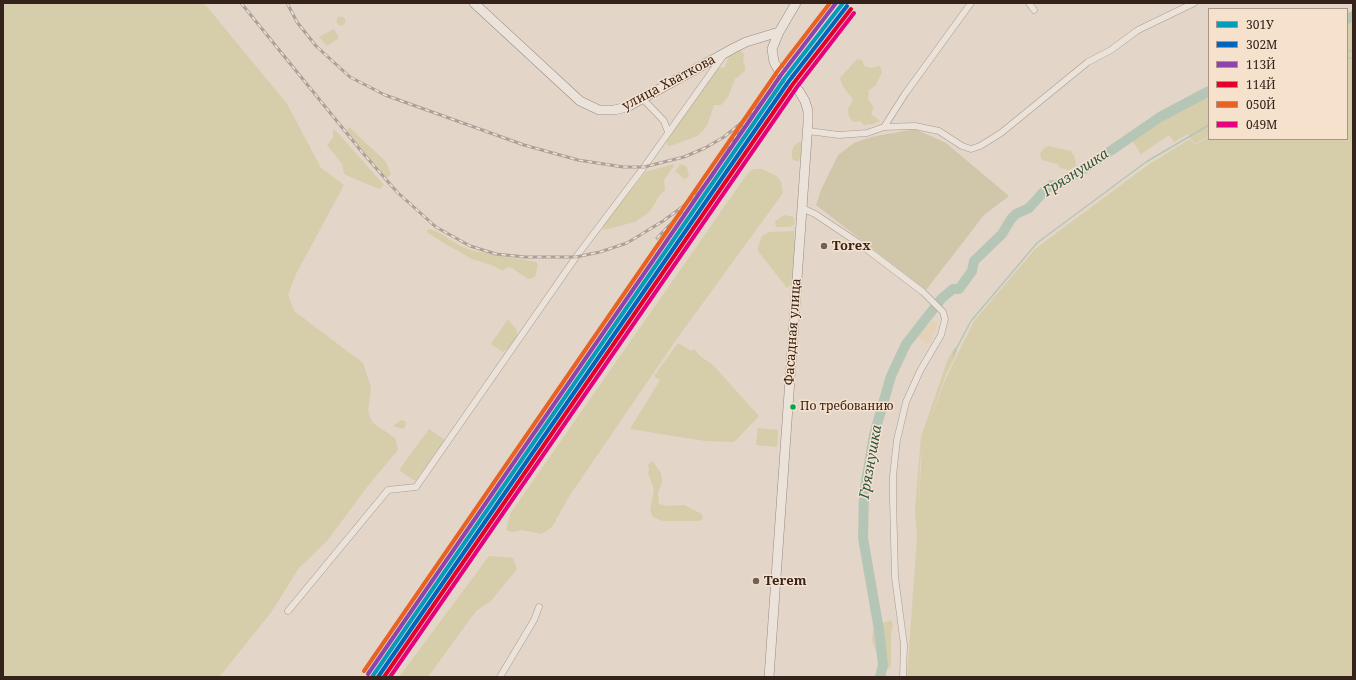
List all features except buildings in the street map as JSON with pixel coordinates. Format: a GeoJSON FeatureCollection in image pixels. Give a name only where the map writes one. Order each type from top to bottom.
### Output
{"type":"FeatureCollection","features":[{"type":"Feature","properties":{"kind":"main road","name":"улица Хваткова"},"geometry":{"type":"LineString","coordinates":[[474,3],[580,101],[599,110],[614,110],[626,107],[746,42],[779,32]]}},
{"type":"Feature","properties":{"kind":"main road","name":"Фасадная улица"},"geometry":{"type":"LineString","coordinates":[[768,677],[808,130],[808,111],[805,101],[799,91],[783,76],[774,62],[772,49],[779,32],[796,3]]}},
{"type":"Feature","properties":{"kind":"street"},"geometry":{"type":"LineString","coordinates":[[884,127],[905,94],[971,3]]}},
{"type":"Feature","properties":{"kind":"street"},"geometry":{"type":"LineString","coordinates":[[1029,3],[1034,10]]}},
{"type":"Feature","properties":{"kind":"street"},"geometry":{"type":"LineString","coordinates":[[808,130],[839,135],[867,133],[884,127],[915,126],[940,130],[962,146],[971,149],[1001,133],[1088,62],[1111,50],[1138,30],[1194,3]]}},
{"type":"Feature","properties":{"kind":"street"},"geometry":{"type":"LineString","coordinates":[[288,611],[388,490],[416,487],[576,257],[725,53]]}},
{"type":"Feature","properties":{"kind":"street"},"geometry":{"type":"LineString","coordinates":[[643,99],[664,120],[668,132]]}},
{"type":"Feature","properties":{"kind":"street"},"geometry":{"type":"LineString","coordinates":[[802,208],[857,242],[923,292],[943,312],[945,319],[941,335],[920,371],[906,402],[897,440],[894,462],[893,499],[895,577],[904,645],[903,677]]}},
{"type":"Feature","properties":{"kind":"street"},"geometry":{"type":"LineString","coordinates":[[500,677],[534,620],[539,607]]}},
{"type":"Feature","properties":{"kind":"shaded area"},"geometry":{"type":"Polygon","coordinates":[[[3,3],[204,3],[287,104],[321,168],[344,185],[296,274],[288,294],[294,311],[363,363],[371,388],[368,411],[370,417],[373,423],[395,438],[398,450],[367,487],[327,541],[299,568],[270,614],[219,677],[3,677],[3,3]]]}},
{"type":"Feature","properties":{"kind":"shaded area"},"geometry":{"type":"Polygon","coordinates":[[[339,17],[343,17],[345,21],[343,25],[339,25],[337,23],[337,19],[339,17]]]}},
{"type":"Feature","properties":{"kind":"shaded area"},"geometry":{"type":"Polygon","coordinates":[[[1353,20],[1353,677],[907,677],[917,537],[915,508],[921,437],[948,359],[955,347],[957,349],[956,355],[946,374],[929,423],[946,378],[974,321],[1035,249],[1148,165],[1190,139],[1195,145],[1208,138],[1208,140],[1348,140],[1348,22],[1353,20]],[[922,448],[920,464],[919,502],[922,448]]]}},
{"type":"Feature","properties":{"kind":"shaded area"},"geometry":{"type":"Polygon","coordinates":[[[334,29],[339,38],[327,46],[319,37],[334,29]]]}},
{"type":"Feature","properties":{"kind":"shaded area"},"geometry":{"type":"Polygon","coordinates":[[[741,50],[744,55],[743,62],[745,71],[735,79],[728,97],[721,105],[714,105],[707,126],[697,136],[670,146],[667,145],[666,138],[718,68],[725,67],[729,56],[741,50]]]}},
{"type":"Feature","properties":{"kind":"shaded area"},"geometry":{"type":"Polygon","coordinates":[[[857,59],[862,60],[864,66],[871,68],[879,66],[882,72],[876,85],[869,90],[868,99],[874,108],[871,114],[880,121],[873,124],[864,125],[860,121],[853,122],[849,117],[848,109],[853,100],[842,85],[840,78],[857,59]]]}},
{"type":"Feature","properties":{"kind":"shaded area"},"geometry":{"type":"Polygon","coordinates":[[[1208,94],[1208,137],[1195,144],[1188,134],[1174,142],[1169,135],[1141,154],[1131,139],[1208,94]]]}},
{"type":"Feature","properties":{"kind":"shaded area"},"geometry":{"type":"Polygon","coordinates":[[[349,127],[386,162],[391,174],[388,177],[386,177],[347,132],[349,127]]]}},
{"type":"Feature","properties":{"kind":"shaded area"},"geometry":{"type":"Polygon","coordinates":[[[333,129],[384,185],[379,189],[344,174],[342,164],[327,145],[333,138],[333,129]]]}},
{"type":"Feature","properties":{"kind":"shaded area"},"geometry":{"type":"Polygon","coordinates":[[[915,129],[946,143],[1009,196],[984,215],[926,290],[816,205],[821,190],[838,155],[854,143],[871,137],[915,129]]]}},
{"type":"Feature","properties":{"kind":"shaded area"},"geometry":{"type":"Polygon","coordinates":[[[801,142],[801,156],[798,162],[792,159],[792,151],[794,146],[801,142]]]}},
{"type":"Feature","properties":{"kind":"shaded area"},"geometry":{"type":"Polygon","coordinates":[[[1049,146],[1071,151],[1075,158],[1076,166],[1069,170],[1060,168],[1058,164],[1042,160],[1040,154],[1044,148],[1049,146]]]}},
{"type":"Feature","properties":{"kind":"shaded area"},"geometry":{"type":"Polygon","coordinates":[[[673,164],[674,166],[664,180],[665,190],[659,196],[649,212],[635,222],[603,230],[604,223],[646,172],[673,164]]]}},
{"type":"Feature","properties":{"kind":"shaded area"},"geometry":{"type":"Polygon","coordinates":[[[681,164],[686,166],[688,171],[689,177],[684,179],[675,171],[681,164]]]}},
{"type":"Feature","properties":{"kind":"shaded area"},"geometry":{"type":"Polygon","coordinates":[[[762,169],[778,177],[781,182],[783,193],[676,340],[570,495],[552,527],[541,534],[522,530],[513,532],[506,530],[510,514],[745,177],[751,170],[762,169]]]}},
{"type":"Feature","properties":{"kind":"shaded area"},"geometry":{"type":"Polygon","coordinates":[[[784,215],[794,217],[795,224],[790,227],[776,227],[775,221],[784,215]]]}},
{"type":"Feature","properties":{"kind":"shaded area"},"geometry":{"type":"Polygon","coordinates":[[[428,229],[436,231],[462,247],[474,251],[536,262],[538,265],[535,277],[528,279],[512,268],[507,267],[503,271],[494,266],[472,259],[427,232],[428,229]]]}},
{"type":"Feature","properties":{"kind":"shaded area"},"geometry":{"type":"Polygon","coordinates":[[[794,231],[795,246],[791,284],[787,288],[758,251],[758,247],[762,236],[769,232],[794,231]]]}},
{"type":"Feature","properties":{"kind":"shaded area"},"geometry":{"type":"Polygon","coordinates":[[[508,319],[517,331],[517,336],[510,347],[503,352],[491,344],[508,319]]]}},
{"type":"Feature","properties":{"kind":"shaded area"},"geometry":{"type":"Polygon","coordinates":[[[933,320],[937,323],[931,340],[927,344],[918,336],[933,320]]]}},
{"type":"Feature","properties":{"kind":"shaded area"},"geometry":{"type":"Polygon","coordinates":[[[678,343],[692,351],[694,349],[701,357],[712,364],[759,416],[734,442],[705,441],[630,429],[660,380],[654,376],[678,343]]]}},
{"type":"Feature","properties":{"kind":"shaded area"},"geometry":{"type":"Polygon","coordinates":[[[402,420],[406,422],[403,429],[393,426],[402,420]]]}},
{"type":"Feature","properties":{"kind":"shaded area"},"geometry":{"type":"Polygon","coordinates":[[[758,428],[778,430],[777,447],[756,445],[758,428]]]}},
{"type":"Feature","properties":{"kind":"shaded area"},"geometry":{"type":"Polygon","coordinates":[[[429,429],[445,440],[415,481],[399,470],[429,429]]]}},
{"type":"Feature","properties":{"kind":"shaded area"},"geometry":{"type":"Polygon","coordinates":[[[652,461],[661,473],[662,481],[658,493],[659,504],[668,506],[684,505],[702,514],[703,519],[699,521],[663,521],[653,517],[650,510],[654,490],[648,472],[648,465],[652,461]]]}},
{"type":"Feature","properties":{"kind":"shaded area"},"geometry":{"type":"Polygon","coordinates":[[[489,556],[513,558],[517,569],[491,601],[476,611],[428,677],[399,677],[489,556]]]}},
{"type":"Feature","properties":{"kind":"shaded area"},"geometry":{"type":"Polygon","coordinates":[[[891,620],[893,624],[891,635],[891,661],[890,668],[885,670],[872,641],[873,630],[876,626],[891,620]]]}},
{"type":"Feature","properties":{"kind":"waterway","name":"Грязнушка"},"geometry":{"type":"LineString","coordinates":[[1348,18],[1353,16]]}},
{"type":"Feature","properties":{"kind":"waterway"},"geometry":{"type":"LineString","coordinates":[[1348,52],[1353,50]]}},
{"type":"Feature","properties":{"kind":"waterway"},"geometry":{"type":"LineString","coordinates":[[1348,57],[1353,59]]}},
{"type":"Feature","properties":{"kind":"waterway","name":"Грязнушка"},"geometry":{"type":"LineString","coordinates":[[880,677],[883,665],[879,630],[863,538],[864,493],[874,435],[891,376],[906,344],[942,298],[953,289],[959,289],[972,271],[974,261],[1002,234],[1011,219],[1016,214],[1029,208],[1046,189],[1052,185],[1056,186],[1090,165],[1160,117],[1208,92]]}},
{"type":"Feature","properties":{"kind":"waterway"},"geometry":{"type":"LineString","coordinates":[[953,355],[971,321],[1037,243],[1146,162],[1208,126]]}},
{"type":"Feature","properties":{"kind":"railway"},"geometry":{"type":"LineString","coordinates":[[241,3],[362,152],[397,192],[436,227],[470,246],[496,254],[525,257],[576,257],[600,252],[627,243],[663,221],[685,205],[703,187]]}},
{"type":"Feature","properties":{"kind":"railway"},"geometry":{"type":"LineString","coordinates":[[287,3],[297,22],[316,46],[350,77],[385,95],[524,145],[578,160],[623,167],[644,167],[684,157],[705,148],[724,137],[746,119],[772,90]]}},
{"type":"Feature","properties":{"kind":"railway"},"geometry":{"type":"LineString","coordinates":[[700,191],[713,175],[742,125]]}},
{"type":"Feature","properties":{"kind":"railway"},"geometry":{"type":"LineString","coordinates":[[657,238],[682,212]]}},
{"type":"Feature","properties":{"kind":"transit line","name":"050Й"},"geometry":{"type":"LineString","coordinates":[[364,671],[777,72],[830,3]]}},
{"type":"Feature","properties":{"kind":"transit line","name":"113Й"},"geometry":{"type":"LineString","coordinates":[[368,674],[781,75],[836,3]]}},
{"type":"Feature","properties":{"kind":"transit line","name":"301У"},"geometry":{"type":"LineString","coordinates":[[372,677],[785,78],[843,3]]}},
{"type":"Feature","properties":{"kind":"transit line","name":"302М"},"geometry":{"type":"LineString","coordinates":[[378,677],[789,81],[847,6]]}},
{"type":"Feature","properties":{"kind":"transit line","name":"114Й"},"geometry":{"type":"LineString","coordinates":[[384,677],[793,84],[851,9]]}},
{"type":"Feature","properties":{"kind":"transit line","name":"049М"},"geometry":{"type":"LineString","coordinates":[[390,677],[797,87],[854,13]]}},
{"type":"Feature","properties":{"kind":"place","name":"Torex"},"geometry":{"type":"Point","coordinates":[824,246]}},
{"type":"Feature","properties":{"kind":"place","name":"По требованию"},"geometry":{"type":"Point","coordinates":[793,407]}},
{"type":"Feature","properties":{"kind":"place","name":"Terem"},"geometry":{"type":"Point","coordinates":[756,581]}}]}
